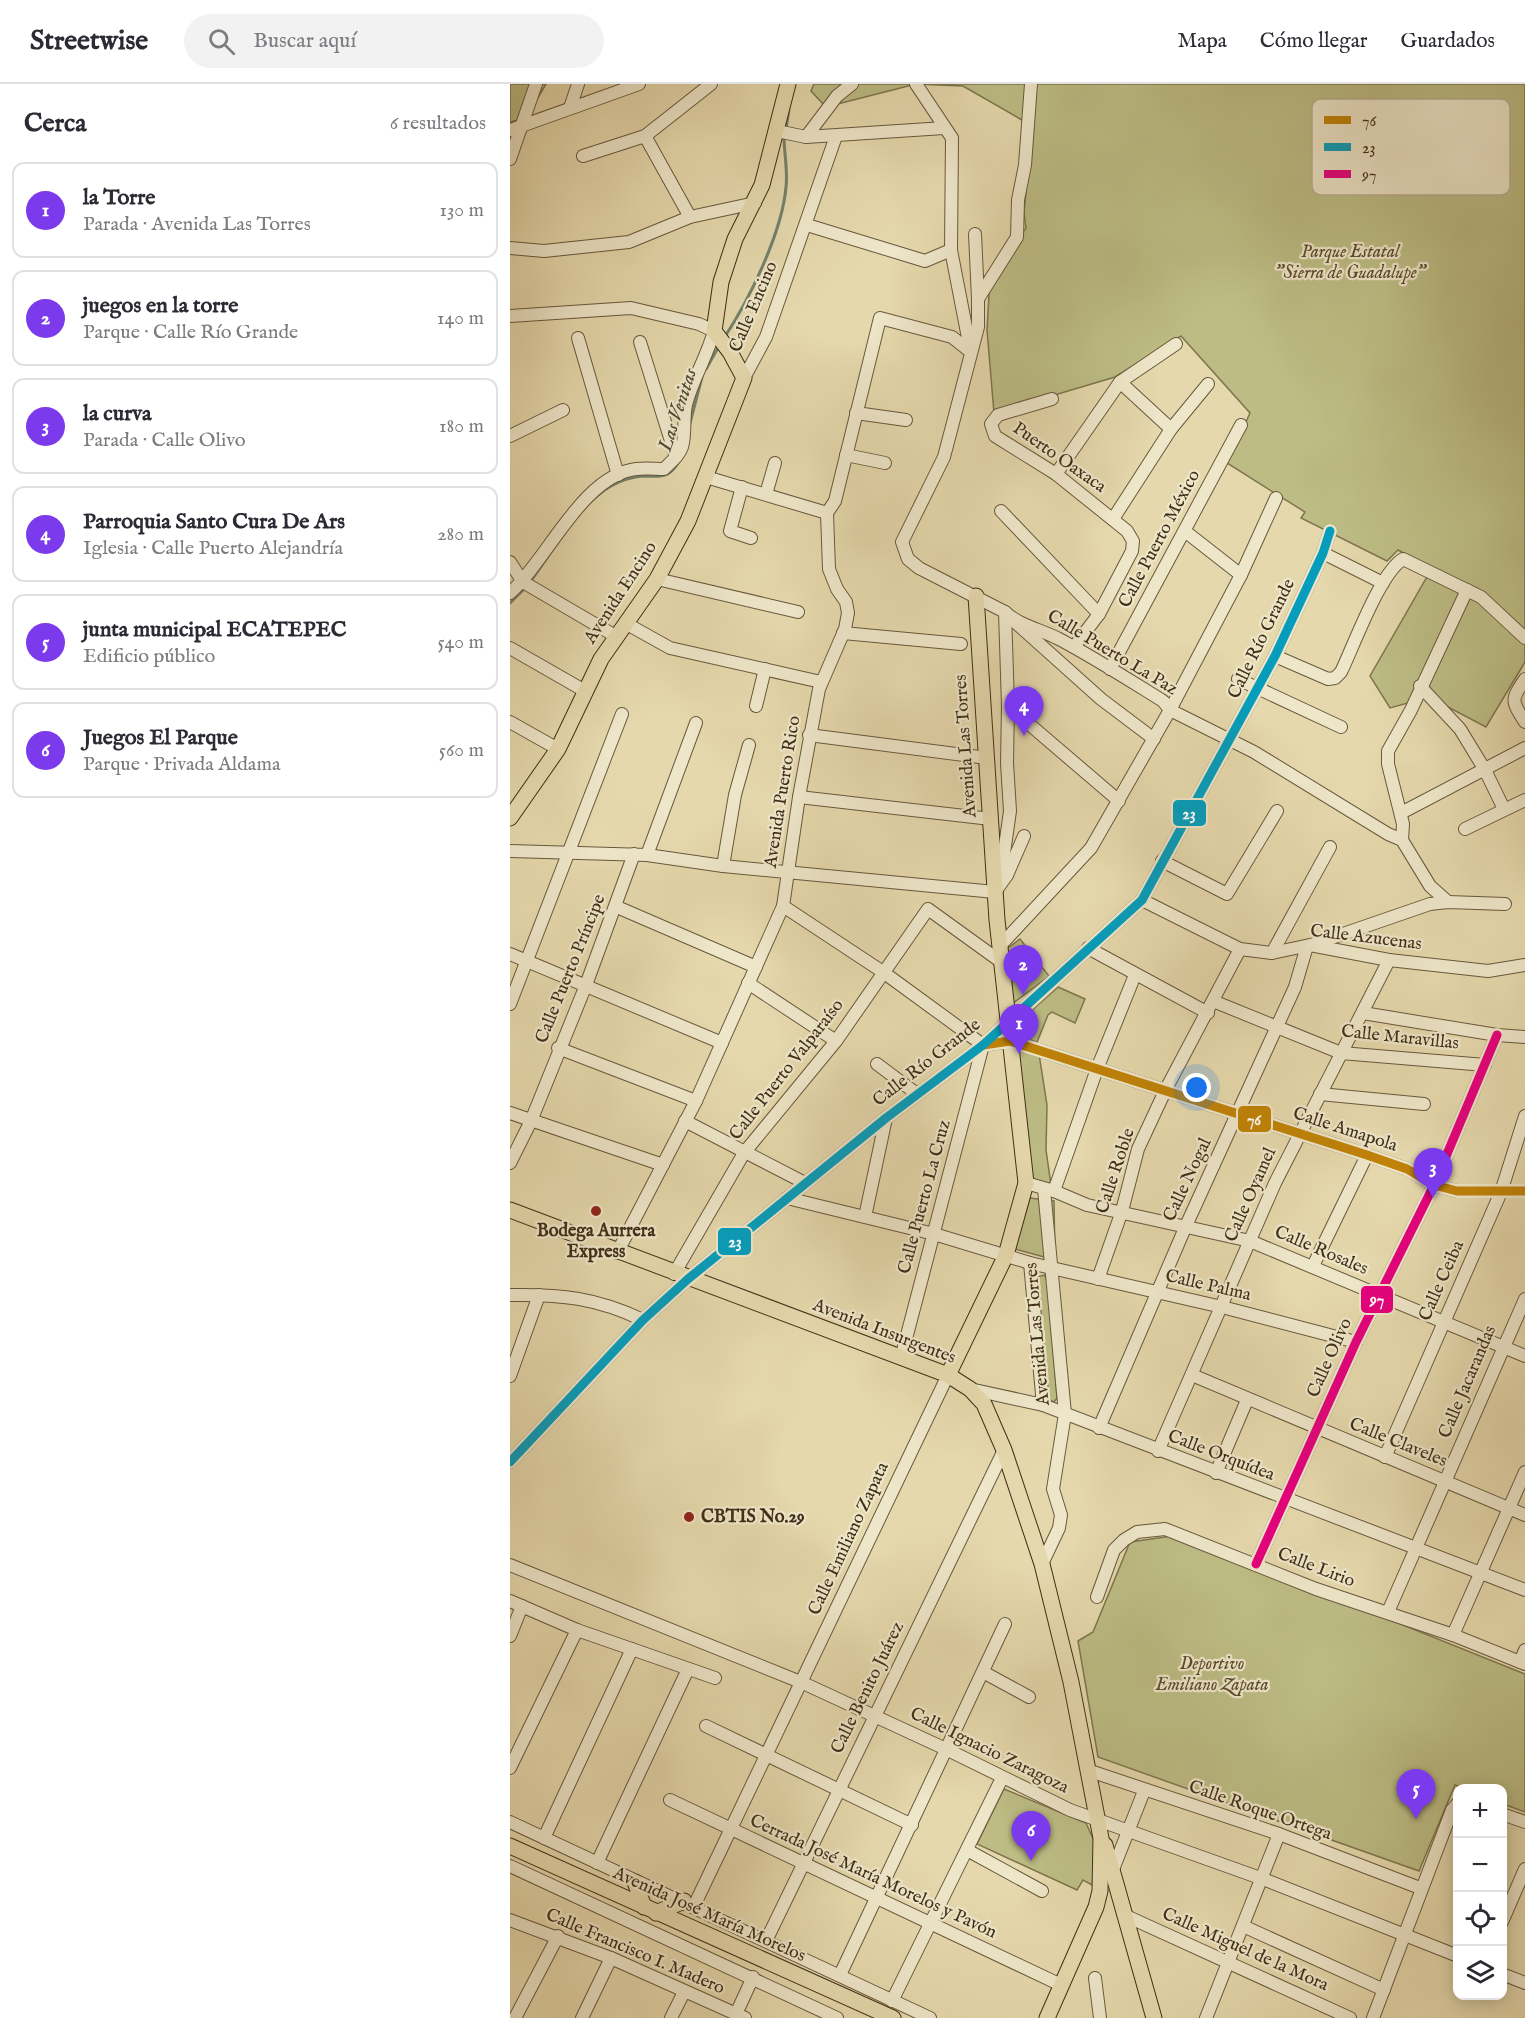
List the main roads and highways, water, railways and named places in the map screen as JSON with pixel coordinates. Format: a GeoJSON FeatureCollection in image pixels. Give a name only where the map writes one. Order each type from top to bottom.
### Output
{"type":"FeatureCollection","features":[{"type":"Feature","properties":{"kind":"main road","name":"Calle Encino"},"geometry":{"type":"LineString","coordinates":[[744,378],[719,338],[722,282],[735,239],[755,203],[782,132],[788,84]]}},
{"type":"Feature","properties":{"kind":"main road","name":"Avenida Encino"},"geometry":{"type":"LineString","coordinates":[[510,818],[558,749],[601,659],[657,579],[688,521],[744,378]]}},
{"type":"Feature","properties":{"kind":"main road","name":"Avenida Las Torres"},"geometry":{"type":"LineString","coordinates":[[976,596],[1000,954],[1026,1183]]}},
{"type":"Feature","properties":{"kind":"main road","name":"Calle Emiliano Zapata"},"geometry":{"type":"LineString","coordinates":[[948,1375],[1006,1255],[1026,1183]]}},
{"type":"Feature","properties":{"kind":"main road","name":"Avenida Insurgentes"},"geometry":{"type":"LineString","coordinates":[[510,1210],[948,1375],[970,1389],[984,1404],[1004,1450],[1042,1564],[1069,1671],[1101,1838],[1100,1891],[1096,1907],[1047,2018]]}},
{"type":"Feature","properties":{"kind":"main road","name":"Avenida Insurgentes"},"geometry":{"type":"LineString","coordinates":[[1101,1838],[1107,1850],[1154,2018]]}},
{"type":"Feature","properties":{"kind":"main road","name":"Avenida José María Morelos"},"geometry":{"type":"LineString","coordinates":[[510,1846],[893,2018]]}},
{"type":"Feature","properties":{"kind":"main road"},"geometry":{"type":"LineString","coordinates":[[636,1882],[650,1910],[689,1904]]}},
{"type":"Feature","properties":{"kind":"main road"},"geometry":{"type":"LineString","coordinates":[[1096,1907],[1124,1915]]}},
{"type":"Feature","properties":{"kind":"waterway","name":"Las Venitas"},"geometry":{"type":"LineString","coordinates":[[786,129],[789,109]]}},
{"type":"Feature","properties":{"kind":"waterway","name":"Las Venitas"},"geometry":{"type":"LineString","coordinates":[[724,338],[754,286],[778,225],[786,181],[784,136]]}},
{"type":"Feature","properties":{"kind":"waterway","name":"Las Venitas"},"geometry":{"type":"LineString","coordinates":[[706,369],[719,346]]}},
{"type":"Feature","properties":{"kind":"waterway","name":"Las Venitas"},"geometry":{"type":"LineString","coordinates":[[690,423],[702,377]]}},
{"type":"Feature","properties":{"kind":"waterway","name":"Las Venitas"},"geometry":{"type":"LineString","coordinates":[[530,582],[577,516],[599,494],[614,484],[630,478],[666,475],[678,463]]}},
{"type":"Feature","properties":{"kind":"waterway","name":"Las Venitas"},"geometry":{"type":"LineString","coordinates":[[510,603],[526,587]]}},
{"type":"Feature","properties":{"kind":"place","name":"Parroquia Santo Cura De Ars"},"geometry":{"type":"Point","coordinates":[1024,736]}},
{"type":"Feature","properties":{"kind":"place","name":"juegos en la torre"},"geometry":{"type":"Point","coordinates":[1023,995]}},
{"type":"Feature","properties":{"kind":"place","name":"la Torre"},"geometry":{"type":"Point","coordinates":[1019,1054]}},
{"type":"Feature","properties":{"kind":"place","name":"la curva"},"geometry":{"type":"Point","coordinates":[1433,1198]}},
{"type":"Feature","properties":{"kind":"place","name":"Bodega Aurrera Express"},"geometry":{"type":"Point","coordinates":[596,1211]}},
{"type":"Feature","properties":{"kind":"place","name":"CBTIS No.29"},"geometry":{"type":"Point","coordinates":[689,1517]}},
{"type":"Feature","properties":{"kind":"place","name":"junta municipal ECATEPEC"},"geometry":{"type":"Point","coordinates":[1416,1819]}},
{"type":"Feature","properties":{"kind":"place","name":"Juegos El Parque"},"geometry":{"type":"Point","coordinates":[1031,1861]}},
{"type":"Feature","properties":{"kind":"park label","name":"Parque Estatal \"Sierra de Guadalupe\""},"geometry":{"type":"Point","coordinates":[1350,262]}},
{"type":"Feature","properties":{"kind":"park label","name":"Deportivo Emiliano Zapata"},"geometry":{"type":"Point","coordinates":[1212,1674]}}]}
